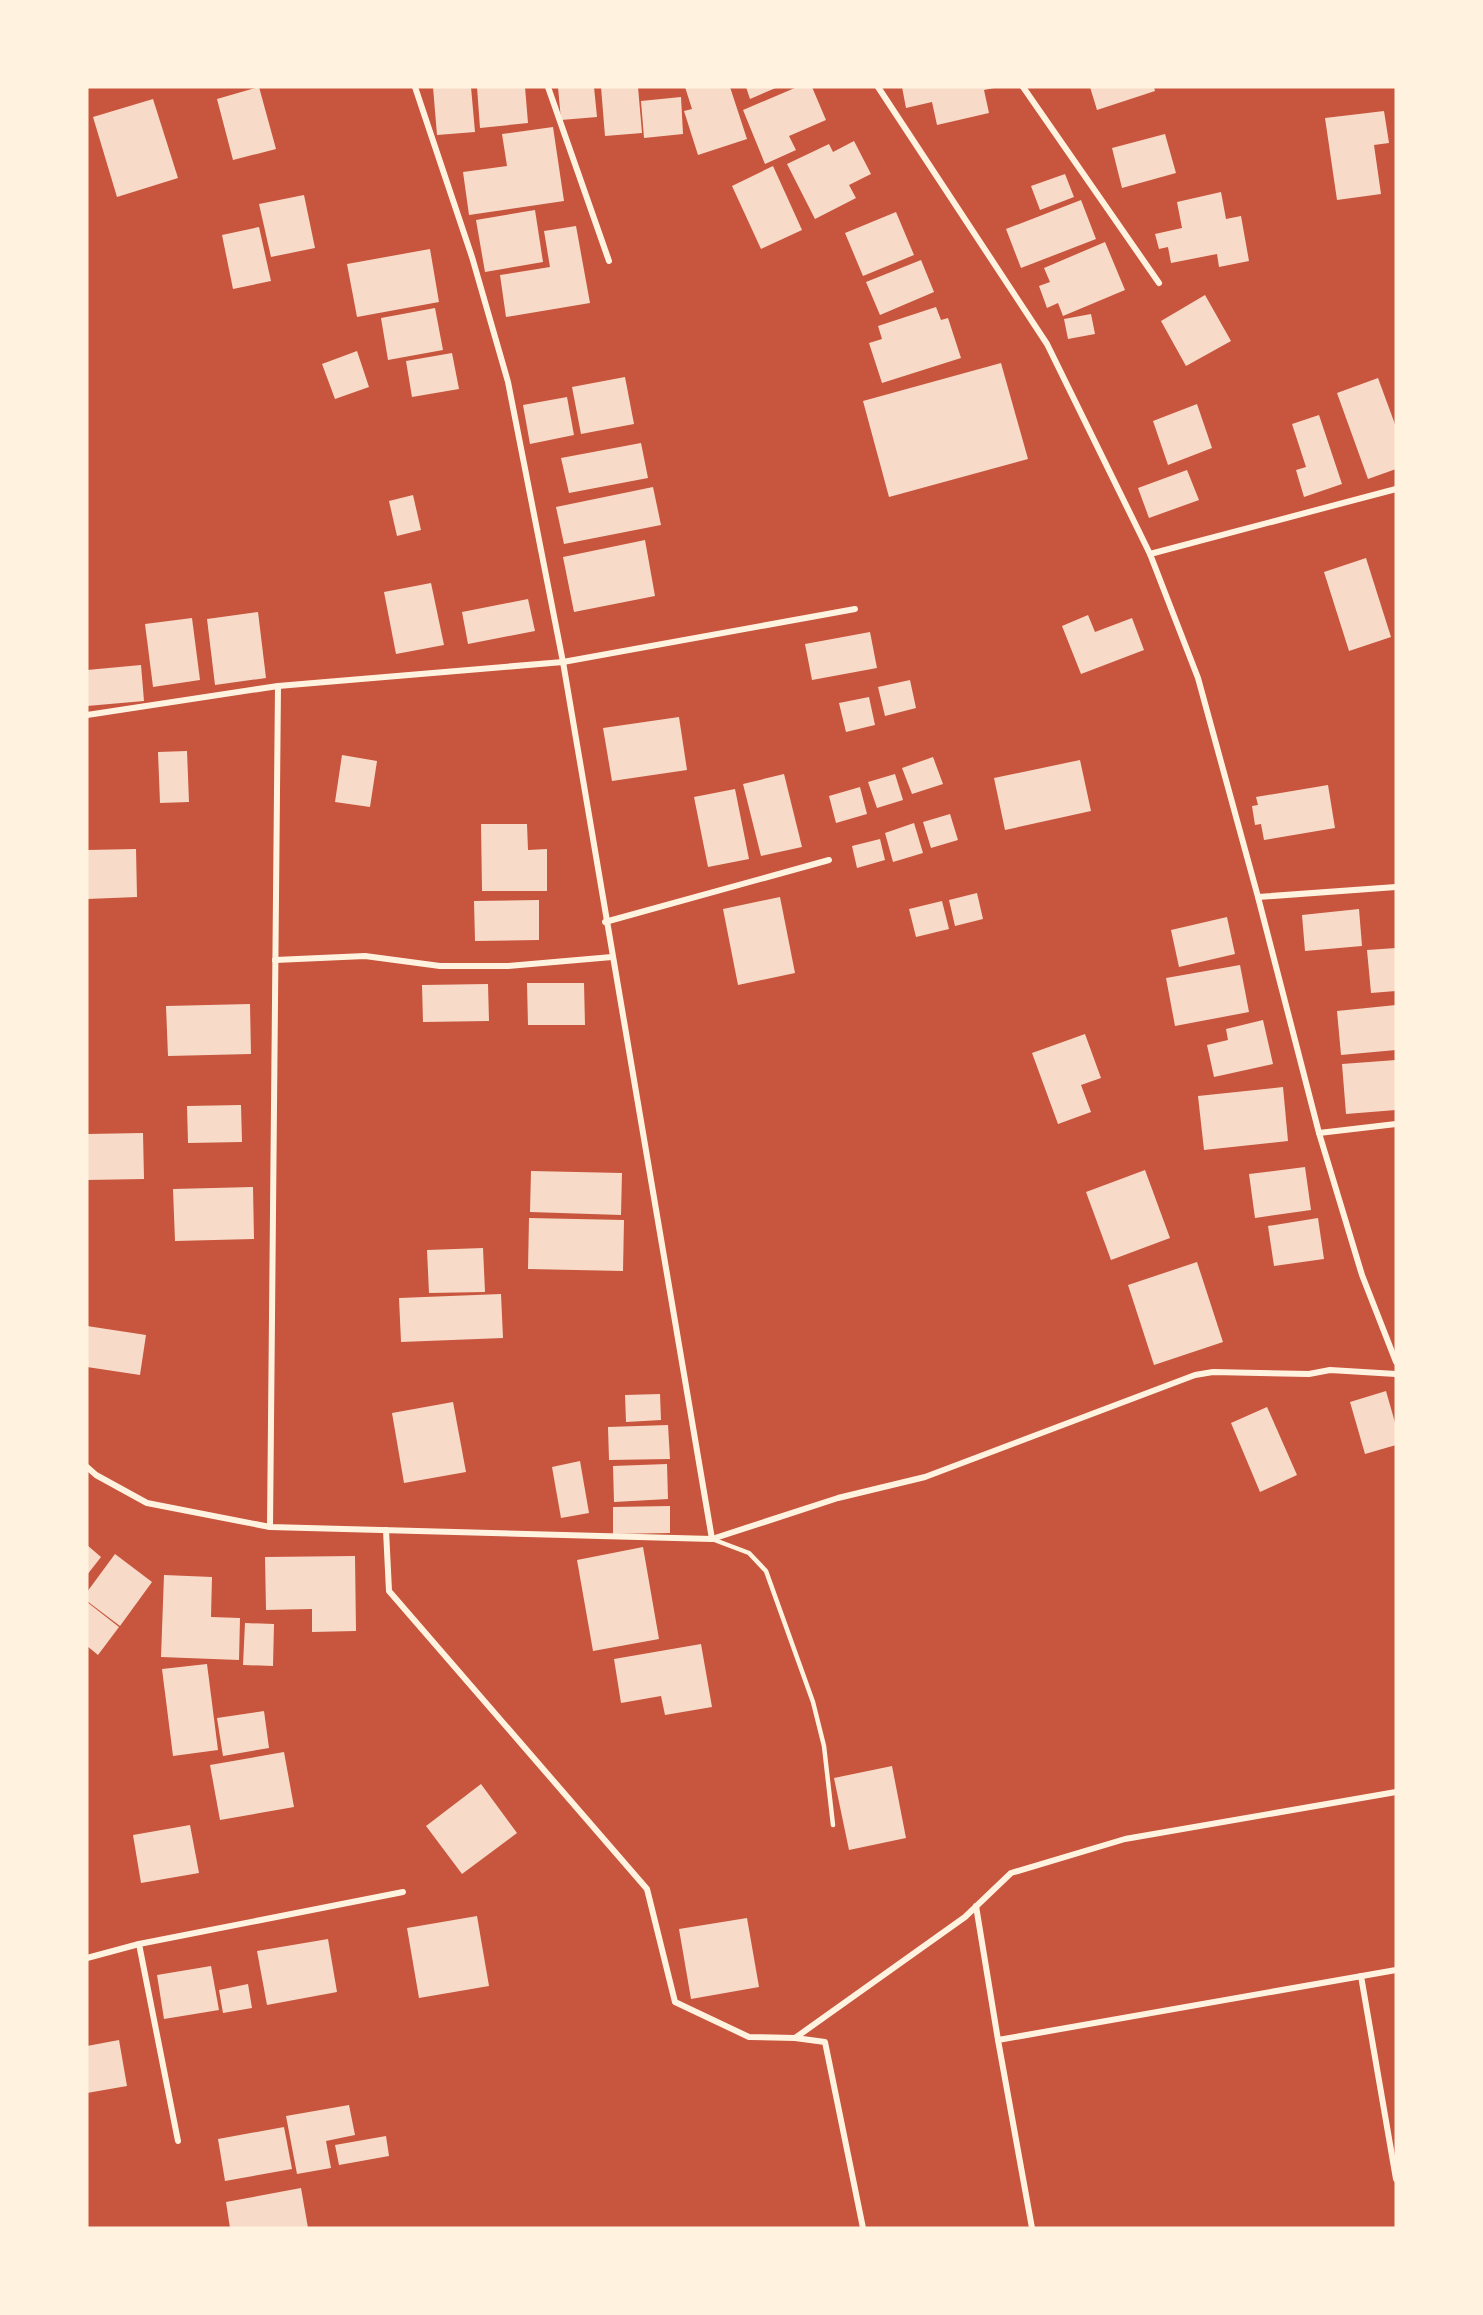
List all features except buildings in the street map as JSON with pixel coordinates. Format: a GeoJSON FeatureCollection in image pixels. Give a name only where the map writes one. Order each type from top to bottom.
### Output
{"type":"FeatureCollection","features":[{"type":"Feature","properties":{"kind":"street"},"geometry":{"type":"LineString","coordinates":[[415,87],[472,257],[504,364],[563,662],[605,922],[712,1539]]}},
{"type":"Feature","properties":{"kind":"street"},"geometry":{"type":"LineString","coordinates":[[548,87],[609,261]]}},
{"type":"Feature","properties":{"kind":"street"},"geometry":{"type":"LineString","coordinates":[[878,87],[1047,344],[1150,554],[1198,678],[1319,1133],[1362,1275],[1396,1362]]}},
{"type":"Feature","properties":{"kind":"street"},"geometry":{"type":"LineString","coordinates":[[1023,87],[1159,283]]}},
{"type":"Feature","properties":{"kind":"street"},"geometry":{"type":"LineString","coordinates":[[1150,554],[1396,489]]}},
{"type":"Feature","properties":{"kind":"street"},"geometry":{"type":"LineString","coordinates":[[87,716],[278,686],[563,662],[855,609]]}},
{"type":"Feature","properties":{"kind":"street"},"geometry":{"type":"LineString","coordinates":[[270,1527],[278,686]]}},
{"type":"Feature","properties":{"kind":"street"},"geometry":{"type":"LineString","coordinates":[[605,922],[830,860]]}},
{"type":"Feature","properties":{"kind":"street"},"geometry":{"type":"LineString","coordinates":[[1258,897],[1396,887]]}},
{"type":"Feature","properties":{"kind":"street"},"geometry":{"type":"LineString","coordinates":[[276,960],[365,956],[440,966],[508,966],[612,957]]}},
{"type":"Feature","properties":{"kind":"street"},"geometry":{"type":"LineString","coordinates":[[1319,1133],[1396,1125]]}},
{"type":"Feature","properties":{"kind":"street"},"geometry":{"type":"LineString","coordinates":[[87,1467],[96,1475],[147,1503],[270,1527],[712,1539],[838,1498],[925,1477],[1195,1375],[1212,1372],[1310,1374],[1330,1370],[1396,1374]]}},
{"type":"Feature","properties":{"kind":"street"},"geometry":{"type":"LineString","coordinates":[[386,1530],[389,1591],[647,1889],[675,2002],[749,2037],[795,2038],[825,2042],[863,2228]]}},
{"type":"Feature","properties":{"kind":"street"},"geometry":{"type":"LineString","coordinates":[[795,2038],[965,1917],[1011,1873],[1125,1839],[1396,1792]]}},
{"type":"Feature","properties":{"kind":"street"},"geometry":{"type":"LineString","coordinates":[[87,1958],[139,1944],[403,1892]]}},
{"type":"Feature","properties":{"kind":"street"},"geometry":{"type":"LineString","coordinates":[[976,1906],[1032,2228]]}},
{"type":"Feature","properties":{"kind":"street"},"geometry":{"type":"LineString","coordinates":[[139,1944],[178,2141]]}},
{"type":"Feature","properties":{"kind":"street"},"geometry":{"type":"LineString","coordinates":[[998,2040],[1396,1970]]}},
{"type":"Feature","properties":{"kind":"street"},"geometry":{"type":"LineString","coordinates":[[1361,1976],[1396,2179]]}},
{"type":"Feature","properties":{"kind":"street"},"geometry":{"type":"LineString","coordinates":[[1388,2135],[1396,2133]]}},
{"type":"Feature","properties":{"kind":"lane"},"geometry":{"type":"LineString","coordinates":[[712,1539],[749,1553],[766,1571],[813,1702],[824,1746],[833,1825]]}}]}
